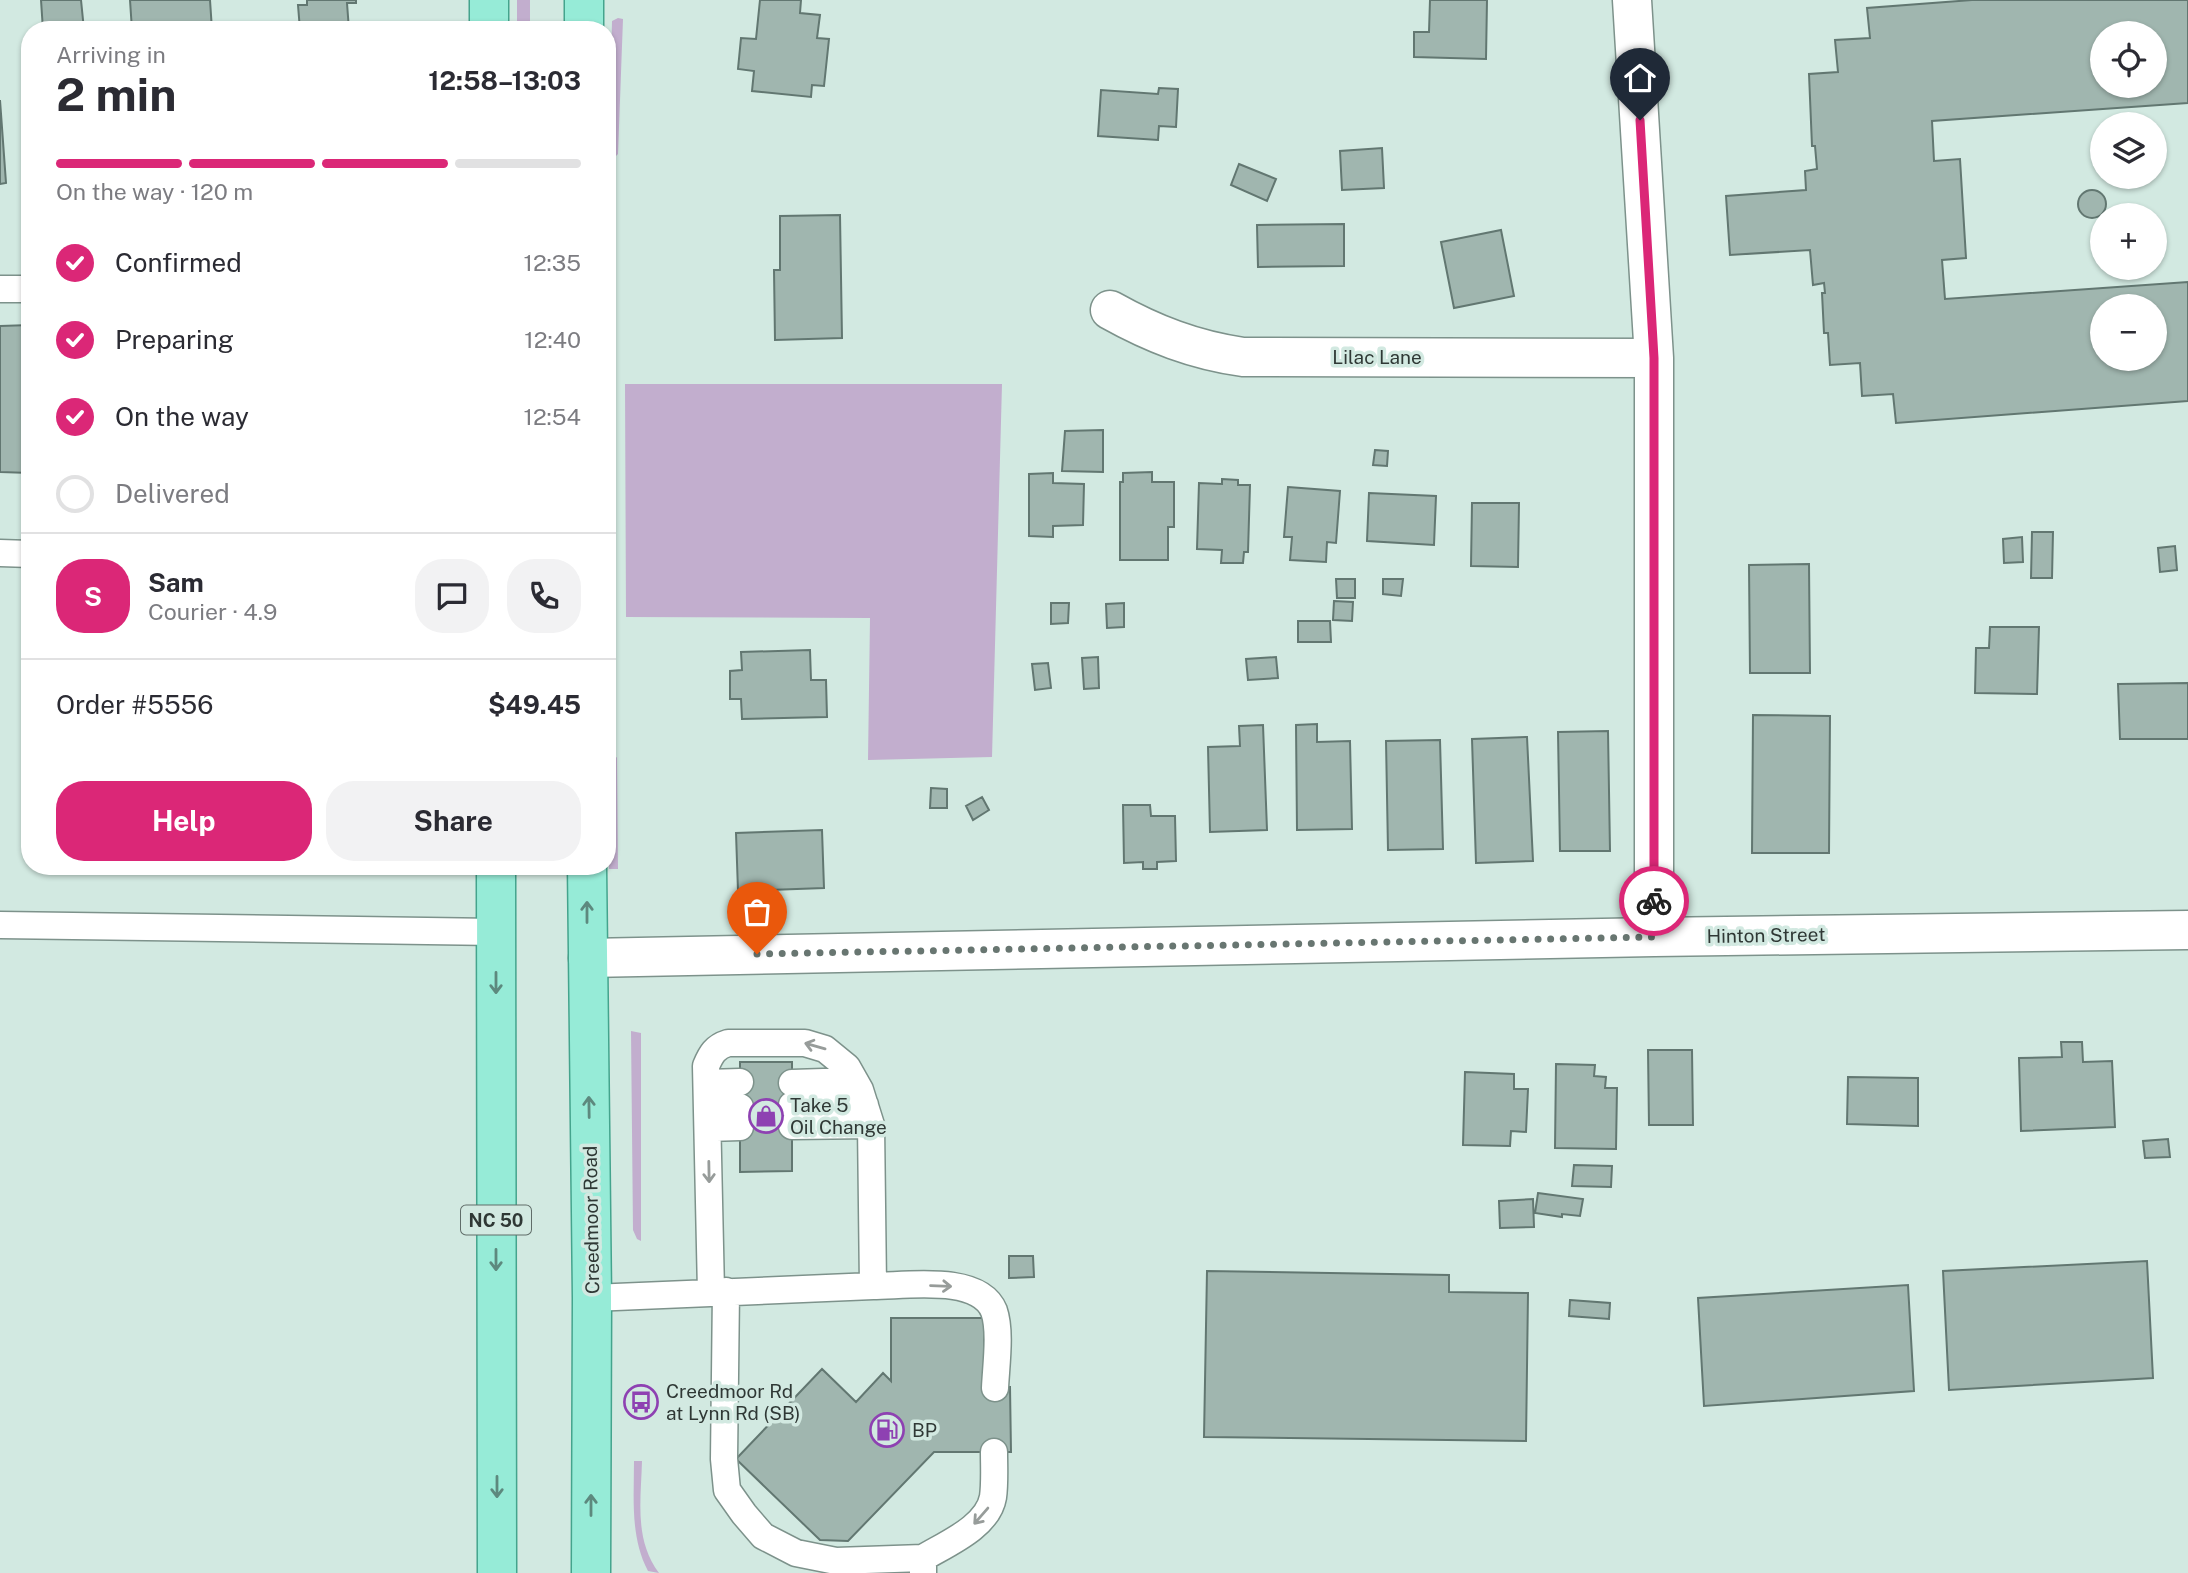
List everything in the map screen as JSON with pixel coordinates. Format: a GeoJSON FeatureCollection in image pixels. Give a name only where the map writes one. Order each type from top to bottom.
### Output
{"type":"FeatureCollection","features":[{"type":"Feature","properties":{"kind":"main road"},"geometry":{"type":"LineString","coordinates":[[489,0],[489,21]]}},
{"type":"Feature","properties":{"kind":"main road"},"geometry":{"type":"LineString","coordinates":[[584,0],[584,21]]}},
{"type":"Feature","properties":{"kind":"main road","name":"NC 50"},"geometry":{"type":"LineString","coordinates":[[496,875],[497,1573]]}},
{"type":"Feature","properties":{"kind":"main road","name":"Creedmoor Road"},"geometry":{"type":"LineString","coordinates":[[587,875],[592,1298],[591,1573]]}},
{"type":"Feature","properties":{"kind":"street"},"geometry":{"type":"LineString","coordinates":[[1632,0],[1654,358],[1654,937]]}},
{"type":"Feature","properties":{"kind":"street","name":"Lilac Lane"},"geometry":{"type":"LineString","coordinates":[[1110,310],[1177,343],[1209,352],[1243,357],[1654,358]]}},
{"type":"Feature","properties":{"kind":"street","name":"Hinton Street"},"geometry":{"type":"LineString","coordinates":[[588,958],[1654,937],[2188,930]]}},
{"type":"Feature","properties":{"kind":"lane"},"geometry":{"type":"LineString","coordinates":[[0,289],[21,289]]}},
{"type":"Feature","properties":{"kind":"lane"},"geometry":{"type":"LineString","coordinates":[[0,553],[21,554]]}},
{"type":"Feature","properties":{"kind":"lane"},"geometry":{"type":"LineString","coordinates":[[0,925],[496,932]]}},
{"type":"Feature","properties":{"kind":"lane"},"geometry":{"type":"LineString","coordinates":[[873,1286],[866,1113],[837,1056],[806,1043],[728,1043],[718,1046],[710,1055],[706,1066],[727,1490],[763,1536],[796,1553],[836,1561],[923,1566],[986,1513],[993,1499],[995,1452]]}},
{"type":"Feature","properties":{"kind":"lane"},"geometry":{"type":"LineString","coordinates":[[708,1106],[740,1105],[708,1106]]}},
{"type":"Feature","properties":{"kind":"lane"},"geometry":{"type":"LineString","coordinates":[[866,1113],[792,1105],[866,1113]]}},
{"type":"Feature","properties":{"kind":"lane"},"geometry":{"type":"LineString","coordinates":[[592,1298],[873,1286],[962,1287],[977,1292],[993,1310],[997,1325],[995,1388]]}},
{"type":"Feature","properties":{"kind":"shaded area"},"geometry":{"type":"Polygon","coordinates":[[[517,0],[530,0],[530,21],[517,21],[517,0]]]}},
{"type":"Feature","properties":{"kind":"shaded area"},"geometry":{"type":"Polygon","coordinates":[[[623,19],[616,156],[616,21],[612,21],[623,19]]]}},
{"type":"Feature","properties":{"kind":"shaded area"},"geometry":{"type":"Polygon","coordinates":[[[625,384],[1002,384],[992,757],[868,760],[870,618],[626,617],[625,384]]]}},
{"type":"Feature","properties":{"kind":"shaded area"},"geometry":{"type":"Polygon","coordinates":[[[617,757],[618,869],[616,869],[617,757]]]}},
{"type":"Feature","properties":{"kind":"shaded area"},"geometry":{"type":"Polygon","coordinates":[[[631,1031],[641,1033],[641,1241],[633,1230],[631,1031]]]}},
{"type":"Feature","properties":{"kind":"shaded area"},"geometry":{"type":"Polygon","coordinates":[[[634,1461],[642,1461],[642,1533],[651,1560],[659,1573],[648,1571],[638,1545],[634,1517],[634,1461]]]}},
{"type":"Feature","properties":{"kind":"building"},"geometry":{"type":"Polygon","coordinates":[[[41,0],[81,0],[83,21],[42,21],[41,0]]]}},
{"type":"Feature","properties":{"kind":"building"},"geometry":{"type":"Polygon","coordinates":[[[130,0],[210,0],[211,21],[131,21],[130,0]]]}},
{"type":"Feature","properties":{"kind":"building"},"geometry":{"type":"Polygon","coordinates":[[[307,0],[356,0],[356,3],[347,3],[348,21],[299,21],[298,5],[307,5],[307,0]]]}},
{"type":"Feature","properties":{"kind":"building"},"geometry":{"type":"Polygon","coordinates":[[[760,0],[801,0],[800,13],[820,15],[817,38],[829,39],[824,86],[812,85],[811,97],[752,91],[754,71],[738,69],[741,38],[756,39],[760,0]]]}},
{"type":"Feature","properties":{"kind":"building"},"geometry":{"type":"Polygon","coordinates":[[[1430,0],[1487,0],[1486,59],[1414,57],[1414,32],[1429,32],[1430,0]]]}},
{"type":"Feature","properties":{"kind":"building"},"geometry":{"type":"Polygon","coordinates":[[[1972,0],[2188,0],[2188,103],[1932,121],[1934,161],[1960,159],[1966,258],[1942,260],[1945,299],[2188,282],[2188,401],[1896,423],[1893,394],[1862,396],[1860,363],[1830,365],[1828,333],[1824,333],[1824,283],[1813,285],[1810,250],[1730,255],[1726,196],[1806,190],[1805,171],[1817,169],[1815,146],[1812,146],[1809,74],[1838,72],[1835,40],[1870,38],[1867,8],[1972,0]]]}},
{"type":"Feature","properties":{"kind":"building"},"geometry":{"type":"Polygon","coordinates":[[[1159,88],[1178,89],[1176,127],[1159,126],[1158,140],[1098,136],[1101,90],[1158,94],[1159,88]]]}},
{"type":"Feature","properties":{"kind":"building"},"geometry":{"type":"Polygon","coordinates":[[[0,100],[6,183],[0,184],[0,100]]]}},
{"type":"Feature","properties":{"kind":"building"},"geometry":{"type":"Polygon","coordinates":[[[1382,148],[1384,188],[1342,190],[1340,151],[1382,148]]]}},
{"type":"Feature","properties":{"kind":"building"},"geometry":{"type":"Polygon","coordinates":[[[1239,164],[1276,179],[1267,201],[1231,185],[1239,164]]]}},
{"type":"Feature","properties":{"kind":"building"},"geometry":{"type":"Polygon","coordinates":[[[2087,191],[2097,191],[2106,203],[2090,203],[2090,218],[2079,209],[2079,199],[2087,191]]]}},
{"type":"Feature","properties":{"kind":"building"},"geometry":{"type":"Polygon","coordinates":[[[840,215],[842,338],[775,340],[774,270],[780,270],[780,216],[840,215]]]}},
{"type":"Feature","properties":{"kind":"building"},"geometry":{"type":"Polygon","coordinates":[[[1344,224],[1344,266],[1258,267],[1257,225],[1344,224]]]}},
{"type":"Feature","properties":{"kind":"building"},"geometry":{"type":"Polygon","coordinates":[[[1501,230],[1514,296],[1454,308],[1441,242],[1501,230]]]}},
{"type":"Feature","properties":{"kind":"building"},"geometry":{"type":"Polygon","coordinates":[[[21,325],[21,473],[0,472],[0,326],[21,325]]]}},
{"type":"Feature","properties":{"kind":"building"},"geometry":{"type":"Polygon","coordinates":[[[1103,430],[1103,472],[1062,471],[1065,431],[1103,430]]]}},
{"type":"Feature","properties":{"kind":"building"},"geometry":{"type":"Polygon","coordinates":[[[1375,450],[1388,451],[1387,466],[1373,465],[1375,450]]]}},
{"type":"Feature","properties":{"kind":"building"},"geometry":{"type":"Polygon","coordinates":[[[1152,472],[1152,482],[1174,482],[1174,527],[1168,527],[1168,560],[1120,560],[1120,482],[1123,482],[1123,473],[1152,472]]]}},
{"type":"Feature","properties":{"kind":"building"},"geometry":{"type":"Polygon","coordinates":[[[1053,473],[1053,483],[1084,484],[1083,525],[1053,526],[1053,537],[1029,536],[1029,474],[1053,473]]]}},
{"type":"Feature","properties":{"kind":"building"},"geometry":{"type":"Polygon","coordinates":[[[1222,479],[1238,480],[1238,485],[1250,485],[1248,552],[1244,552],[1243,563],[1221,563],[1222,550],[1197,549],[1199,483],[1222,484],[1222,479]]]}},
{"type":"Feature","properties":{"kind":"building"},"geometry":{"type":"Polygon","coordinates":[[[1288,487],[1340,491],[1336,543],[1327,542],[1326,562],[1290,560],[1292,537],[1284,537],[1288,487]]]}},
{"type":"Feature","properties":{"kind":"building"},"geometry":{"type":"Polygon","coordinates":[[[1369,493],[1436,496],[1434,545],[1367,541],[1369,493]]]}},
{"type":"Feature","properties":{"kind":"building"},"geometry":{"type":"Polygon","coordinates":[[[1472,503],[1519,503],[1518,567],[1471,566],[1472,503]]]}},
{"type":"Feature","properties":{"kind":"building"},"geometry":{"type":"Polygon","coordinates":[[[2032,532],[2053,532],[2052,578],[2031,578],[2032,532]]]}},
{"type":"Feature","properties":{"kind":"building"},"geometry":{"type":"Polygon","coordinates":[[[2022,537],[2023,562],[2004,563],[2003,539],[2022,537]]]}},
{"type":"Feature","properties":{"kind":"building"},"geometry":{"type":"Polygon","coordinates":[[[2175,546],[2177,570],[2160,572],[2158,548],[2175,546]]]}},
{"type":"Feature","properties":{"kind":"building"},"geometry":{"type":"Polygon","coordinates":[[[1809,564],[1810,673],[1750,673],[1749,565],[1809,564]]]}},
{"type":"Feature","properties":{"kind":"building"},"geometry":{"type":"Polygon","coordinates":[[[1336,579],[1355,579],[1355,598],[1337,598],[1336,579]]]}},
{"type":"Feature","properties":{"kind":"building"},"geometry":{"type":"Polygon","coordinates":[[[1383,579],[1403,579],[1401,596],[1383,594],[1383,579]]]}},
{"type":"Feature","properties":{"kind":"building"},"geometry":{"type":"Polygon","coordinates":[[[1334,601],[1353,602],[1352,621],[1333,620],[1334,601]]]}},
{"type":"Feature","properties":{"kind":"building"},"geometry":{"type":"Polygon","coordinates":[[[1051,603],[1069,603],[1068,623],[1051,624],[1051,603]]]}},
{"type":"Feature","properties":{"kind":"building"},"geometry":{"type":"Polygon","coordinates":[[[1124,603],[1124,627],[1107,628],[1106,604],[1124,603]]]}},
{"type":"Feature","properties":{"kind":"building"},"geometry":{"type":"Polygon","coordinates":[[[1298,621],[1330,621],[1331,642],[1298,642],[1298,621]]]}},
{"type":"Feature","properties":{"kind":"building"},"geometry":{"type":"Polygon","coordinates":[[[1990,627],[2039,627],[2037,694],[1975,693],[1976,648],[1989,648],[1990,627]]]}},
{"type":"Feature","properties":{"kind":"building"},"geometry":{"type":"Polygon","coordinates":[[[810,650],[811,680],[826,680],[827,717],[742,719],[741,699],[730,699],[730,671],[742,670],[741,652],[810,650]]]}},
{"type":"Feature","properties":{"kind":"building"},"geometry":{"type":"Polygon","coordinates":[[[1098,657],[1099,688],[1084,689],[1082,658],[1098,657]]]}},
{"type":"Feature","properties":{"kind":"building"},"geometry":{"type":"Polygon","coordinates":[[[1276,657],[1278,678],[1248,680],[1246,659],[1276,657]]]}},
{"type":"Feature","properties":{"kind":"building"},"geometry":{"type":"Polygon","coordinates":[[[1048,663],[1051,688],[1035,690],[1032,664],[1048,663]]]}},
{"type":"Feature","properties":{"kind":"building"},"geometry":{"type":"Polygon","coordinates":[[[2188,683],[2188,739],[2120,739],[2118,684],[2188,683]]]}},
{"type":"Feature","properties":{"kind":"building"},"geometry":{"type":"Polygon","coordinates":[[[1753,715],[1830,716],[1829,853],[1752,853],[1753,715]]]}},
{"type":"Feature","properties":{"kind":"building"},"geometry":{"type":"Polygon","coordinates":[[[1317,724],[1317,742],[1350,741],[1352,829],[1297,830],[1296,725],[1317,724]]]}},
{"type":"Feature","properties":{"kind":"building"},"geometry":{"type":"Polygon","coordinates":[[[1263,725],[1267,830],[1210,832],[1208,747],[1240,746],[1239,726],[1263,725]]]}},
{"type":"Feature","properties":{"kind":"building"},"geometry":{"type":"Polygon","coordinates":[[[1608,731],[1610,851],[1560,851],[1558,732],[1608,731]]]}},
{"type":"Feature","properties":{"kind":"building"},"geometry":{"type":"Polygon","coordinates":[[[1527,737],[1533,861],[1476,863],[1472,739],[1527,737]]]}},
{"type":"Feature","properties":{"kind":"building"},"geometry":{"type":"Polygon","coordinates":[[[1440,740],[1443,849],[1388,850],[1386,741],[1440,740]]]}},
{"type":"Feature","properties":{"kind":"building"},"geometry":{"type":"Polygon","coordinates":[[[931,788],[947,789],[947,808],[930,808],[931,788]]]}},
{"type":"Feature","properties":{"kind":"building"},"geometry":{"type":"Polygon","coordinates":[[[982,797],[989,810],[973,820],[966,806],[982,797]]]}},
{"type":"Feature","properties":{"kind":"building"},"geometry":{"type":"Polygon","coordinates":[[[1123,805],[1150,805],[1151,816],[1175,816],[1176,861],[1157,862],[1157,869],[1143,869],[1143,862],[1124,863],[1123,805]]]}},
{"type":"Feature","properties":{"kind":"building"},"geometry":{"type":"Polygon","coordinates":[[[822,830],[824,888],[738,891],[736,833],[822,830]]]}},
{"type":"Feature","properties":{"kind":"building"},"geometry":{"type":"Polygon","coordinates":[[[2061,1042],[2082,1042],[2083,1062],[2112,1061],[2115,1127],[2021,1131],[2019,1058],[2062,1057],[2061,1042]]]}},
{"type":"Feature","properties":{"kind":"building"},"geometry":{"type":"Polygon","coordinates":[[[1648,1050],[1692,1050],[1693,1125],[1649,1125],[1648,1050]]]}},
{"type":"Feature","properties":{"kind":"building","name":"Take 5 Oil Change"},"geometry":{"type":"Polygon","coordinates":[[[740,1062],[792,1062],[792,1171],[740,1172],[740,1062]]]}},
{"type":"Feature","properties":{"kind":"building"},"geometry":{"type":"Polygon","coordinates":[[[1556,1064],[1595,1065],[1594,1076],[1606,1077],[1605,1088],[1617,1088],[1616,1149],[1555,1148],[1556,1064]]]}},
{"type":"Feature","properties":{"kind":"building"},"geometry":{"type":"Polygon","coordinates":[[[1465,1072],[1514,1074],[1514,1089],[1528,1089],[1526,1132],[1511,1131],[1510,1146],[1463,1145],[1465,1072]]]}},
{"type":"Feature","properties":{"kind":"building"},"geometry":{"type":"Polygon","coordinates":[[[1848,1077],[1918,1078],[1918,1126],[1847,1124],[1848,1077]]]}},
{"type":"Feature","properties":{"kind":"building"},"geometry":{"type":"Polygon","coordinates":[[[2168,1139],[2170,1157],[2145,1158],[2143,1141],[2168,1139]]]}},
{"type":"Feature","properties":{"kind":"building"},"geometry":{"type":"Polygon","coordinates":[[[1574,1165],[1612,1166],[1611,1187],[1572,1186],[1574,1165]]]}},
{"type":"Feature","properties":{"kind":"building"},"geometry":{"type":"Polygon","coordinates":[[[1538,1193],[1583,1199],[1580,1216],[1562,1214],[1562,1217],[1535,1213],[1538,1193]]]}},
{"type":"Feature","properties":{"kind":"building"},"geometry":{"type":"Polygon","coordinates":[[[1533,1199],[1534,1227],[1500,1228],[1499,1201],[1533,1199]]]}},
{"type":"Feature","properties":{"kind":"building"},"geometry":{"type":"Polygon","coordinates":[[[1009,1256],[1033,1256],[1034,1277],[1009,1278],[1009,1256]]]}},
{"type":"Feature","properties":{"kind":"building"},"geometry":{"type":"Polygon","coordinates":[[[2147,1261],[2153,1378],[1949,1390],[1943,1271],[2147,1261]]]}},
{"type":"Feature","properties":{"kind":"building"},"geometry":{"type":"Polygon","coordinates":[[[1207,1271],[1449,1275],[1449,1292],[1528,1293],[1526,1441],[1204,1437],[1207,1271]]]}},
{"type":"Feature","properties":{"kind":"building"},"geometry":{"type":"Polygon","coordinates":[[[1908,1285],[1914,1391],[1704,1406],[1698,1298],[1908,1285]]]}},
{"type":"Feature","properties":{"kind":"building"},"geometry":{"type":"Polygon","coordinates":[[[1570,1300],[1610,1303],[1609,1319],[1569,1316],[1570,1300]]]}},
{"type":"Feature","properties":{"kind":"building","name":"BP"},"geometry":{"type":"Polygon","coordinates":[[[891,1318],[984,1318],[984,1387],[1010,1387],[1011,1452],[934,1452],[848,1541],[820,1540],[736,1459],[822,1369],[856,1402],[883,1373],[891,1381],[891,1318]]]}},
{"type":"Feature","properties":{"kind":"way so far"},"geometry":{"type":"LineString","coordinates":[[757,954],[1654,937],[1654,901]]}},
{"type":"Feature","properties":{"kind":"place","name":"Take 5 Oil Change"},"geometry":{"type":"Point","coordinates":[766,1116]}},
{"type":"Feature","properties":{"kind":"place","name":"Creedmoor Rd at Lynn Rd (SB)"},"geometry":{"type":"Point","coordinates":[641,1402]}},
{"type":"Feature","properties":{"kind":"place","name":"BP"},"geometry":{"type":"Point","coordinates":[887,1430]}},
{"type":"Feature","properties":{"kind":"route"},"geometry":{"type":"LineString","coordinates":[[1640,120],[1654,358],[1654,901]]}}]}
